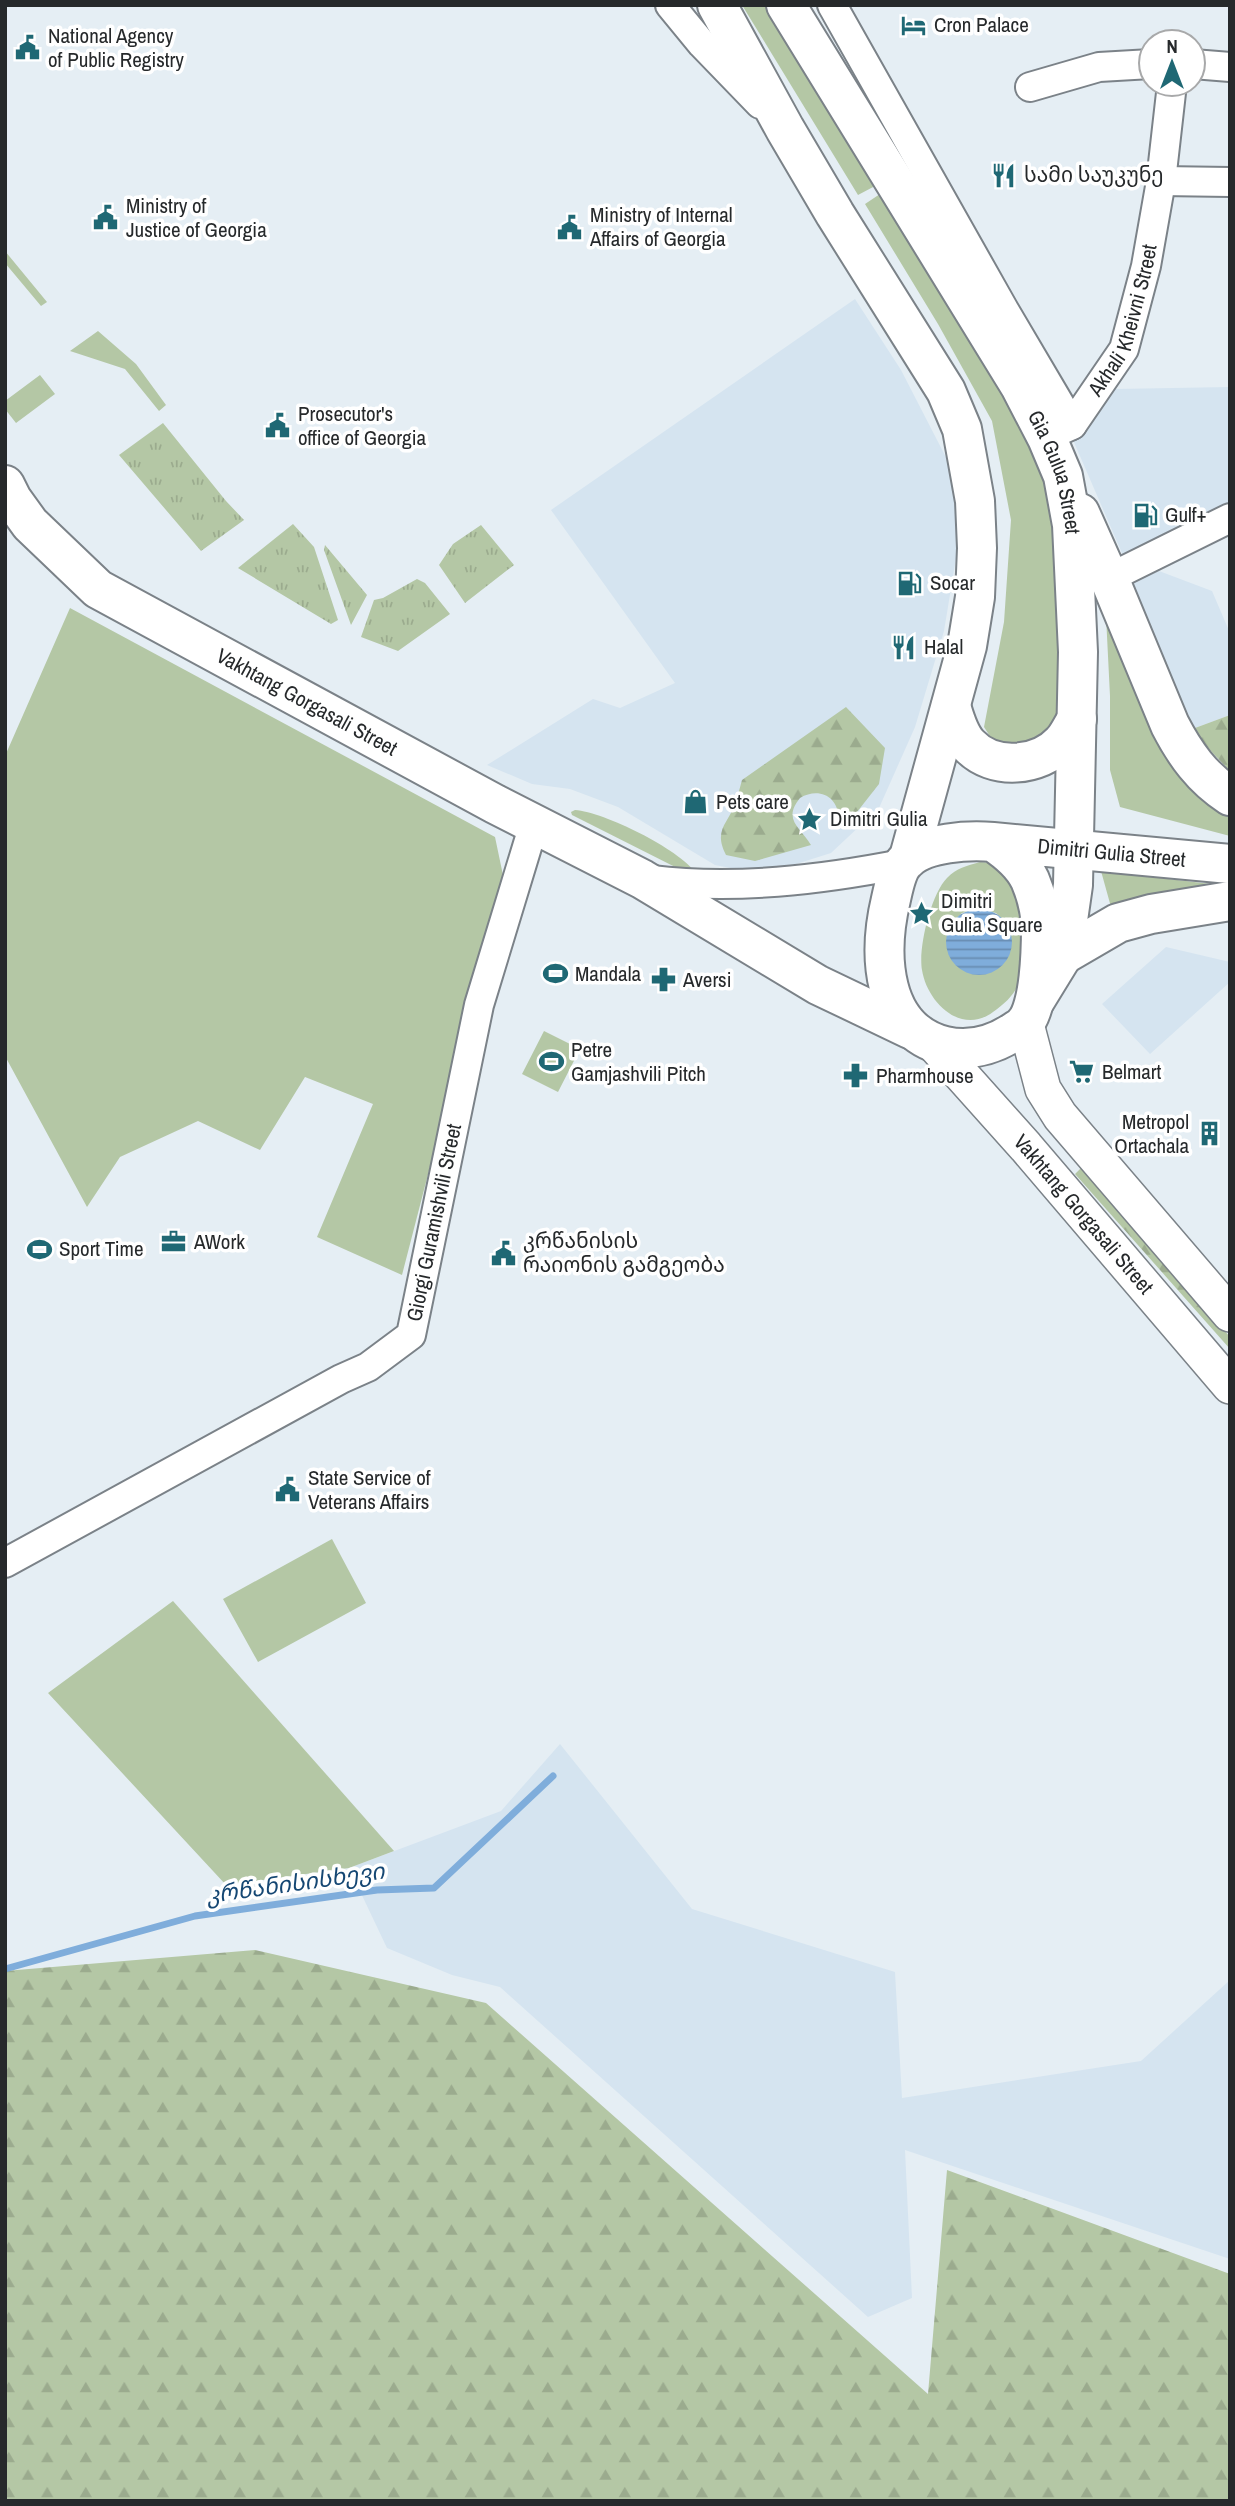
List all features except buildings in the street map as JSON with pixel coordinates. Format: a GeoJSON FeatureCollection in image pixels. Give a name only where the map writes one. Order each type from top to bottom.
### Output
{"type":"FeatureCollection","features":[{"type":"Feature","properties":{"kind":"main road"},"geometry":{"type":"LineString","coordinates":[[717,5],[785,130],[946,391],[962,429],[975,501],[975,597],[951,706],[906,860],[894,885],[887,915],[885,955],[893,1001],[899,1015],[921,1036],[954,1048],[982,1047],[1006,1037],[1031,1011],[1041,925],[1037,899],[1023,868],[1011,854],[993,842],[977,840],[942,844],[906,860]]}},
{"type":"Feature","properties":{"kind":"main road","name":"Gia Gulua Street"},"geometry":{"type":"LineString","coordinates":[[786,5],[1013,374],[1060,431],[1063,476],[1072,525],[1078,652],[1073,885],[1063,956],[1031,1011]]}},
{"type":"Feature","properties":{"kind":"main road"},"geometry":{"type":"LineString","coordinates":[[1063,476],[1110,578],[1182,748],[1200,772],[1230,796]]}},
{"type":"Feature","properties":{"kind":"main road","name":"Vakhtang Gorgasali Street"},"geometry":{"type":"LineString","coordinates":[[5,485],[30,524],[98,589],[534,824],[642,879],[818,985],[921,1036]]}},
{"type":"Feature","properties":{"kind":"main road"},"geometry":{"type":"LineString","coordinates":[[951,706],[958,728],[968,745],[993,760],[1008,763],[1033,761],[1053,750],[1064,741],[1077,719]]}},
{"type":"Feature","properties":{"kind":"main road","name":"Dimitri Gulia Street"},"geometry":{"type":"LineString","coordinates":[[993,842],[1230,864]]}},
{"type":"Feature","properties":{"kind":"main road"},"geometry":{"type":"LineString","coordinates":[[1063,956],[1118,923],[1151,914],[1230,901]]}},
{"type":"Feature","properties":{"kind":"street"},"geometry":{"type":"LineString","coordinates":[[670,5],[702,44],[785,130]]}},
{"type":"Feature","properties":{"kind":"street","name":"Gia Gulua Street"},"geometry":{"type":"LineString","coordinates":[[832,5],[1060,431]]}},
{"type":"Feature","properties":{"kind":"street"},"geometry":{"type":"LineString","coordinates":[[1030,87],[1099,67],[1137,65]]}},
{"type":"Feature","properties":{"kind":"street"},"geometry":{"type":"LineString","coordinates":[[1207,66],[1230,67]]}},
{"type":"Feature","properties":{"kind":"street","name":"Akhali Kheivni Street"},"geometry":{"type":"LineString","coordinates":[[1060,431],[1124,349],[1146,266],[1170,98]]}},
{"type":"Feature","properties":{"kind":"street"},"geometry":{"type":"LineString","coordinates":[[1160,181],[1230,182]]}},
{"type":"Feature","properties":{"kind":"street"},"geometry":{"type":"LineString","coordinates":[[1110,578],[1230,518]]}},
{"type":"Feature","properties":{"kind":"street","name":"Giorgi Guramishvili Street"},"geometry":{"type":"LineString","coordinates":[[5,1563],[341,1379],[368,1367],[411,1335],[480,1005],[534,824]]}},
{"type":"Feature","properties":{"kind":"street","name":"Vakhtang Gorgasali Street"},"geometry":{"type":"LineString","coordinates":[[642,879],[691,885],[727,884],[850,874],[906,860]]}},
{"type":"Feature","properties":{"kind":"street"},"geometry":{"type":"LineString","coordinates":[[1031,1011],[1043,1089],[1054,1107],[1230,1314]]}},
{"type":"Feature","properties":{"kind":"street","name":"Vakhtang Gorgasali Street"},"geometry":{"type":"LineString","coordinates":[[921,1036],[1026,1147],[1230,1386]]}},
{"type":"Feature","properties":{"kind":"shaded area"},"geometry":{"type":"Polygon","coordinates":[[[855,299],[901,370],[953,471],[957,552],[944,631],[915,727],[879,808],[831,853],[774,871],[746,871],[715,865],[618,807],[570,789],[532,784],[487,765],[593,699],[620,708],[675,683],[551,510],[855,299]]]}},
{"type":"Feature","properties":{"kind":"shaded area"},"geometry":{"type":"Polygon","coordinates":[[[1230,387],[1230,507],[1125,560],[1070,433],[1115,389],[1230,387]]]}},
{"type":"Feature","properties":{"kind":"shaded area"},"geometry":{"type":"Polygon","coordinates":[[[1159,571],[1212,591],[1230,633],[1230,715],[1195,728],[1127,585],[1159,571]]]}},
{"type":"Feature","properties":{"kind":"shaded area"},"geometry":{"type":"Polygon","coordinates":[[[1166,947],[1230,962],[1230,982],[1150,1054],[1102,1004],[1166,947]]]}},
{"type":"Feature","properties":{"kind":"shaded area"},"geometry":{"type":"Polygon","coordinates":[[[560,1744],[692,1909],[895,1972],[902,2098],[1141,2061],[1230,1980],[1230,2259],[905,2150],[912,2298],[868,2317],[500,1987],[452,1975],[387,1948],[349,1868],[501,1811],[560,1744]]]}},
{"type":"Feature","properties":{"kind":"green space"},"geometry":{"type":"Polygon","coordinates":[[[742,5],[766,5],[875,186],[858,195],[742,5]]]}},
{"type":"Feature","properties":{"kind":"green space"},"geometry":{"type":"Polygon","coordinates":[[[880,194],[946,304],[995,376],[1034,444],[1064,537],[1061,725],[1037,749],[993,741],[984,727],[1004,622],[1011,520],[992,421],[938,324],[865,204],[880,194]]]}},
{"type":"Feature","properties":{"kind":"green space"},"geometry":{"type":"Polygon","coordinates":[[[5,251],[47,302],[41,306],[5,263],[5,251]]]}},
{"type":"Feature","properties":{"kind":"green space"},"geometry":{"type":"Polygon","coordinates":[[[98,331],[136,364],[166,405],[159,411],[125,369],[70,351],[98,331]]]}},
{"type":"Feature","properties":{"kind":"green space"},"geometry":{"type":"Polygon","coordinates":[[[40,375],[55,394],[16,423],[5,409],[5,401],[40,375]]]}},
{"type":"Feature","properties":{"kind":"green space"},"geometry":{"type":"Polygon","coordinates":[[[163,423],[244,520],[201,551],[119,455],[163,423]]]}},
{"type":"Feature","properties":{"kind":"green space"},"geometry":{"type":"Polygon","coordinates":[[[293,524],[314,547],[338,620],[331,624],[238,568],[293,524]]]}},
{"type":"Feature","properties":{"kind":"green space"},"geometry":{"type":"Polygon","coordinates":[[[481,525],[514,565],[465,603],[439,565],[453,544],[481,525]]]}},
{"type":"Feature","properties":{"kind":"green space"},"geometry":{"type":"Polygon","coordinates":[[[325,545],[367,595],[351,625],[324,550],[325,545]]]}},
{"type":"Feature","properties":{"kind":"green space"},"geometry":{"type":"Polygon","coordinates":[[[417,579],[425,583],[450,614],[398,651],[361,637],[374,600],[383,598],[417,579]]]}},
{"type":"Feature","properties":{"kind":"green space"},"geometry":{"type":"Polygon","coordinates":[[[1105,596],[1204,800],[1230,817],[1230,836],[1120,807],[1110,770],[1110,696],[1105,596]]]}},
{"type":"Feature","properties":{"kind":"green space"},"geometry":{"type":"Polygon","coordinates":[[[70,608],[495,837],[504,880],[402,1275],[317,1237],[373,1104],[305,1077],[260,1150],[198,1121],[120,1157],[87,1207],[5,1056],[5,756],[70,608]]]}},
{"type":"Feature","properties":{"kind":"green space"},"geometry":{"type":"Polygon","coordinates":[[[846,707],[885,748],[879,784],[846,826],[838,822],[833,801],[828,796],[815,793],[800,798],[793,812],[795,823],[811,845],[755,861],[726,855],[721,833],[736,802],[742,780],[846,707]]]}},
{"type":"Feature","properties":{"kind":"green space"},"geometry":{"type":"Polygon","coordinates":[[[1230,715],[1230,771],[1206,746],[1195,728],[1230,715]]]}},
{"type":"Feature","properties":{"kind":"green space"},"geometry":{"type":"Polygon","coordinates":[[[575,810],[604,817],[640,833],[674,853],[696,873],[689,874],[572,815],[571,812],[575,810]]]}},
{"type":"Feature","properties":{"kind":"green space"},"geometry":{"type":"Polygon","coordinates":[[[980,862],[995,863],[1023,879],[1024,964],[1019,983],[1008,999],[993,1012],[969,1020],[958,1018],[938,1004],[925,982],[921,960],[927,922],[941,886],[954,872],[980,862]],[[979,909],[962,913],[950,925],[1008,925],[996,913],[979,909]]]}},
{"type":"Feature","properties":{"kind":"green space"},"geometry":{"type":"Polygon","coordinates":[[[1101,871],[1228,886],[1111,907],[1101,871]]]}},
{"type":"Feature","properties":{"kind":"green space","name":"Petre Gamjashvili Pitch"},"geometry":{"type":"Polygon","coordinates":[[[544,1031],[580,1049],[558,1092],[522,1074],[544,1031]]]}},
{"type":"Feature","properties":{"kind":"green space"},"geometry":{"type":"Polygon","coordinates":[[[1082,1167],[1230,1337],[1230,1349],[1075,1174],[1082,1167]]]}},
{"type":"Feature","properties":{"kind":"green space"},"geometry":{"type":"Polygon","coordinates":[[[332,1539],[366,1603],[258,1662],[223,1599],[332,1539]]]}},
{"type":"Feature","properties":{"kind":"green space"},"geometry":{"type":"Polygon","coordinates":[[[173,1601],[394,1851],[349,1868],[226,1885],[48,1693],[173,1601]]]}},
{"type":"Feature","properties":{"kind":"green space"},"geometry":{"type":"Polygon","coordinates":[[[255,1950],[486,2003],[928,2394],[947,2170],[1230,2274],[1230,2501],[5,2501],[5,1971],[255,1950]]]}},
{"type":"Feature","properties":{"kind":"water"},"geometry":{"type":"Polygon","coordinates":[[[979,909],[992,912],[1002,919],[1009,929],[1012,942],[1009,955],[1002,965],[992,972],[979,975],[966,972],[956,965],[949,955],[946,942],[949,929],[956,919],[966,912],[979,909]]]}},
{"type":"Feature","properties":{"kind":"waterway","name":"კრწანისისხევი"},"geometry":{"type":"LineString","coordinates":[[5,1969],[195,1916],[377,1890],[434,1888],[553,1776]]}},
{"type":"Feature","properties":{"kind":"place","name":"Cron Palace"},"geometry":{"type":"Point","coordinates":[914,25]}},
{"type":"Feature","properties":{"kind":"place","name":"National Agency of Public Registry"},"geometry":{"type":"Point","coordinates":[28,48]}},
{"type":"Feature","properties":{"kind":"place","name":"სამი საუკუნე"},"geometry":{"type":"Point","coordinates":[1004,175]}},
{"type":"Feature","properties":{"kind":"place","name":"Ministry of Justice of Georgia"},"geometry":{"type":"Point","coordinates":[106,218]}},
{"type":"Feature","properties":{"kind":"place","name":"Ministry of Internal Affairs of Georgia"},"geometry":{"type":"Point","coordinates":[570,227]}},
{"type":"Feature","properties":{"kind":"place","name":"Prosecutor's office of Georgia"},"geometry":{"type":"Point","coordinates":[278,426]}},
{"type":"Feature","properties":{"kind":"place","name":"Gulf+"},"geometry":{"type":"Point","coordinates":[1145,515]}},
{"type":"Feature","properties":{"kind":"place","name":"Socar"},"geometry":{"type":"Point","coordinates":[910,583]}},
{"type":"Feature","properties":{"kind":"place","name":"Halal"},"geometry":{"type":"Point","coordinates":[904,647]}},
{"type":"Feature","properties":{"kind":"place","name":"Pets care"},"geometry":{"type":"Point","coordinates":[696,802]}},
{"type":"Feature","properties":{"kind":"place","name":"Dimitri Gulia"},"geometry":{"type":"Point","coordinates":[810,819]}},
{"type":"Feature","properties":{"kind":"place","name":"Dimitri Gulia Square"},"geometry":{"type":"Point","coordinates":[921,913]}},
{"type":"Feature","properties":{"kind":"place","name":"Mandala"},"geometry":{"type":"Point","coordinates":[555,974]}},
{"type":"Feature","properties":{"kind":"place","name":"Aversi"},"geometry":{"type":"Point","coordinates":[663,980]}},
{"type":"Feature","properties":{"kind":"place","name":"Petre Gamjashvili Pitch"},"geometry":{"type":"Point","coordinates":[551,1062]}},
{"type":"Feature","properties":{"kind":"place","name":"Belmart"},"geometry":{"type":"Point","coordinates":[1082,1072]}},
{"type":"Feature","properties":{"kind":"place","name":"Pharmhouse"},"geometry":{"type":"Point","coordinates":[856,1076]}},
{"type":"Feature","properties":{"kind":"place","name":"Metropol Ortachala"},"geometry":{"type":"Point","coordinates":[1209,1134]}},
{"type":"Feature","properties":{"kind":"place","name":"AWork"},"geometry":{"type":"Point","coordinates":[174,1242]}},
{"type":"Feature","properties":{"kind":"place","name":"Sport Time"},"geometry":{"type":"Point","coordinates":[39,1249]}},
{"type":"Feature","properties":{"kind":"place","name":"კრწანისის რაიონის გამგეობა"},"geometry":{"type":"Point","coordinates":[503,1253]}},
{"type":"Feature","properties":{"kind":"place","name":"State Service of Veterans Affairs"},"geometry":{"type":"Point","coordinates":[288,1490]}}]}
